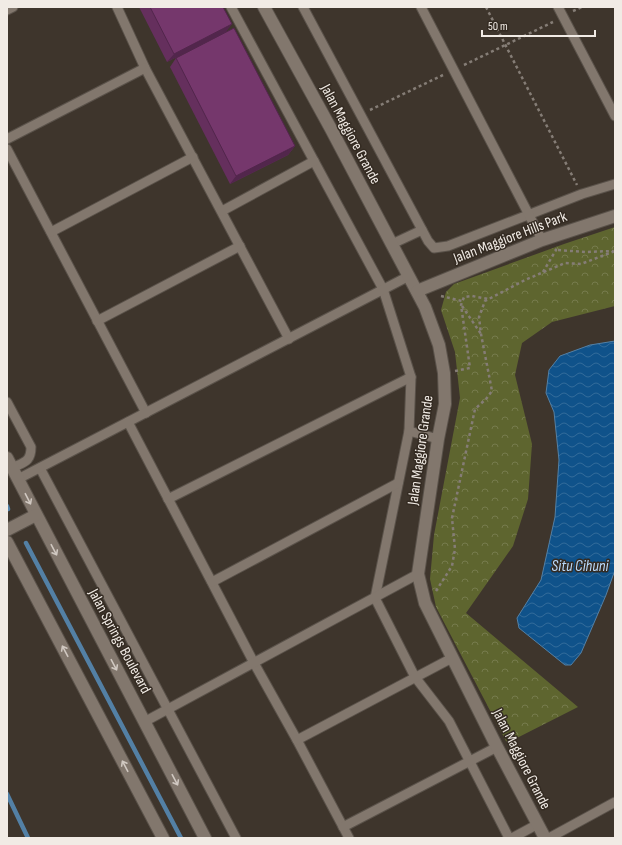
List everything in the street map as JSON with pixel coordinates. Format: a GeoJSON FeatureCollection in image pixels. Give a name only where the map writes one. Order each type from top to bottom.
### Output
{"type":"FeatureCollection","features":[{"type":"Feature","properties":{"kind":"street","name":"Jalan Maggiore Grande"},"geometry":{"type":"LineString","coordinates":[[264,7],[426,307],[439,345],[444,373],[445,404],[438,439],[418,574],[425,603],[497,747],[545,838]]}},
{"type":"Feature","properties":{"kind":"street","name":"Jalan Maggiore Hills Park"},"geometry":{"type":"LineString","coordinates":[[417,291],[542,240],[615,216]]}},
{"type":"Feature","properties":{"kind":"street","name":"Jalan Springs Boulevard"},"geometry":{"type":"LineString","coordinates":[[10,463],[205,838]]}},
{"type":"Feature","properties":{"kind":"street"},"geometry":{"type":"LineString","coordinates":[[7,530],[36,515]]}},
{"type":"Feature","properties":{"kind":"street"},"geometry":{"type":"LineString","coordinates":[[7,542],[163,838]]}},
{"type":"Feature","properties":{"kind":"lane"},"geometry":{"type":"LineString","coordinates":[[7,10],[13,7]]}},
{"type":"Feature","properties":{"kind":"lane"},"geometry":{"type":"LineString","coordinates":[[117,7],[145,68],[289,339]]}},
{"type":"Feature","properties":{"kind":"lane"},"geometry":{"type":"LineString","coordinates":[[231,7],[383,289],[411,377],[409,431],[375,598],[415,678],[450,720],[511,838],[538,824]]}},
{"type":"Feature","properties":{"kind":"lane"},"geometry":{"type":"LineString","coordinates":[[303,7],[422,230],[434,248],[448,246],[582,194],[615,184]]}},
{"type":"Feature","properties":{"kind":"lane"},"geometry":{"type":"LineString","coordinates":[[421,7],[542,240]]}},
{"type":"Feature","properties":{"kind":"lane"},"geometry":{"type":"LineString","coordinates":[[558,7],[615,116]]}},
{"type":"Feature","properties":{"kind":"lane"},"geometry":{"type":"LineString","coordinates":[[7,139],[145,68]]}},
{"type":"Feature","properties":{"kind":"lane"},"geometry":{"type":"LineString","coordinates":[[7,149],[146,413]]}},
{"type":"Feature","properties":{"kind":"lane"},"geometry":{"type":"LineString","coordinates":[[51,232],[193,158]]}},
{"type":"Feature","properties":{"kind":"lane"},"geometry":{"type":"LineString","coordinates":[[222,211],[314,161]]}},
{"type":"Feature","properties":{"kind":"lane"},"geometry":{"type":"LineString","coordinates":[[392,244],[422,230]]}},
{"type":"Feature","properties":{"kind":"lane"},"geometry":{"type":"LineString","coordinates":[[98,321],[240,246]]}},
{"type":"Feature","properties":{"kind":"lane"},"geometry":{"type":"LineString","coordinates":[[18,480],[409,276]]}},
{"type":"Feature","properties":{"kind":"lane"},"geometry":{"type":"LineString","coordinates":[[168,499],[411,377]]}},
{"type":"Feature","properties":{"kind":"lane"},"geometry":{"type":"LineString","coordinates":[[7,402],[31,447],[31,454],[28,460],[10,463]]}},
{"type":"Feature","properties":{"kind":"lane"},"geometry":{"type":"LineString","coordinates":[[128,422],[254,663],[349,838]]}},
{"type":"Feature","properties":{"kind":"lane"},"geometry":{"type":"LineString","coordinates":[[409,431],[438,439]]}},
{"type":"Feature","properties":{"kind":"lane"},"geometry":{"type":"LineString","coordinates":[[40,468],[236,838]]}},
{"type":"Feature","properties":{"kind":"lane"},"geometry":{"type":"LineString","coordinates":[[212,582],[398,483]]}},
{"type":"Feature","properties":{"kind":"lane"},"geometry":{"type":"LineString","coordinates":[[144,722],[418,574]]}},
{"type":"Feature","properties":{"kind":"lane"},"geometry":{"type":"LineString","coordinates":[[297,740],[452,658]]}},
{"type":"Feature","properties":{"kind":"lane"},"geometry":{"type":"LineString","coordinates":[[343,827],[497,747]]}},
{"type":"Feature","properties":{"kind":"lane"},"geometry":{"type":"LineString","coordinates":[[549,838],[615,802]]}},
{"type":"Feature","properties":{"kind":"path"},"geometry":{"type":"LineString","coordinates":[[486,7],[582,194]]}},
{"type":"Feature","properties":{"kind":"path"},"geometry":{"type":"LineString","coordinates":[[542,240],[556,250],[585,252],[615,251]]}},
{"type":"Feature","properties":{"kind":"path"},"geometry":{"type":"LineString","coordinates":[[543,272],[556,250]]}},
{"type":"Feature","properties":{"kind":"path"},"geometry":{"type":"LineString","coordinates":[[425,603],[440,586],[452,566],[455,549],[452,518],[473,416],[475,410],[492,391],[479,317],[485,301],[525,280],[565,263],[581,264],[615,251]]}},
{"type":"Feature","properties":{"kind":"path"},"geometry":{"type":"LineString","coordinates":[[444,373],[470,368],[461,305],[464,297],[472,296],[488,299]]}},
{"type":"Feature","properties":{"kind":"path"},"geometry":{"type":"LineString","coordinates":[[461,305],[481,334]]}},
{"type":"Feature","properties":{"kind":"green space"},"geometry":{"type":"Polygon","coordinates":[[[615,227],[615,306],[552,322],[522,343],[515,375],[532,444],[528,499],[513,546],[466,613],[578,707],[507,743],[436,607],[430,579],[434,535],[460,398],[455,352],[441,310],[446,292],[454,284],[615,227]]]}},
{"type":"Feature","properties":{"kind":"water","name":"Situ Cihuni"},"geometry":{"type":"Polygon","coordinates":[[[615,341],[615,570],[581,653],[571,665],[565,665],[519,628],[517,618],[541,580],[555,517],[559,460],[554,412],[546,393],[549,370],[560,356],[590,345],[615,341]]]}},
{"type":"Feature","properties":{"kind":"building"},"geometry":{"type":"Polygon","coordinates":[[[150,7],[223,7],[232,24],[174,54],[150,7]]]}},
{"type":"Feature","properties":{"kind":"building"},"geometry":{"type":"Polygon","coordinates":[[[234,28],[295,146],[236,176],[176,58],[234,28]]]}},
{"type":"Feature","properties":{"kind":"waterway"},"geometry":{"type":"LineString","coordinates":[[26,543],[181,838]]}},
{"type":"Feature","properties":{"kind":"waterway"},"geometry":{"type":"LineString","coordinates":[[7,794],[28,838]]}}]}
